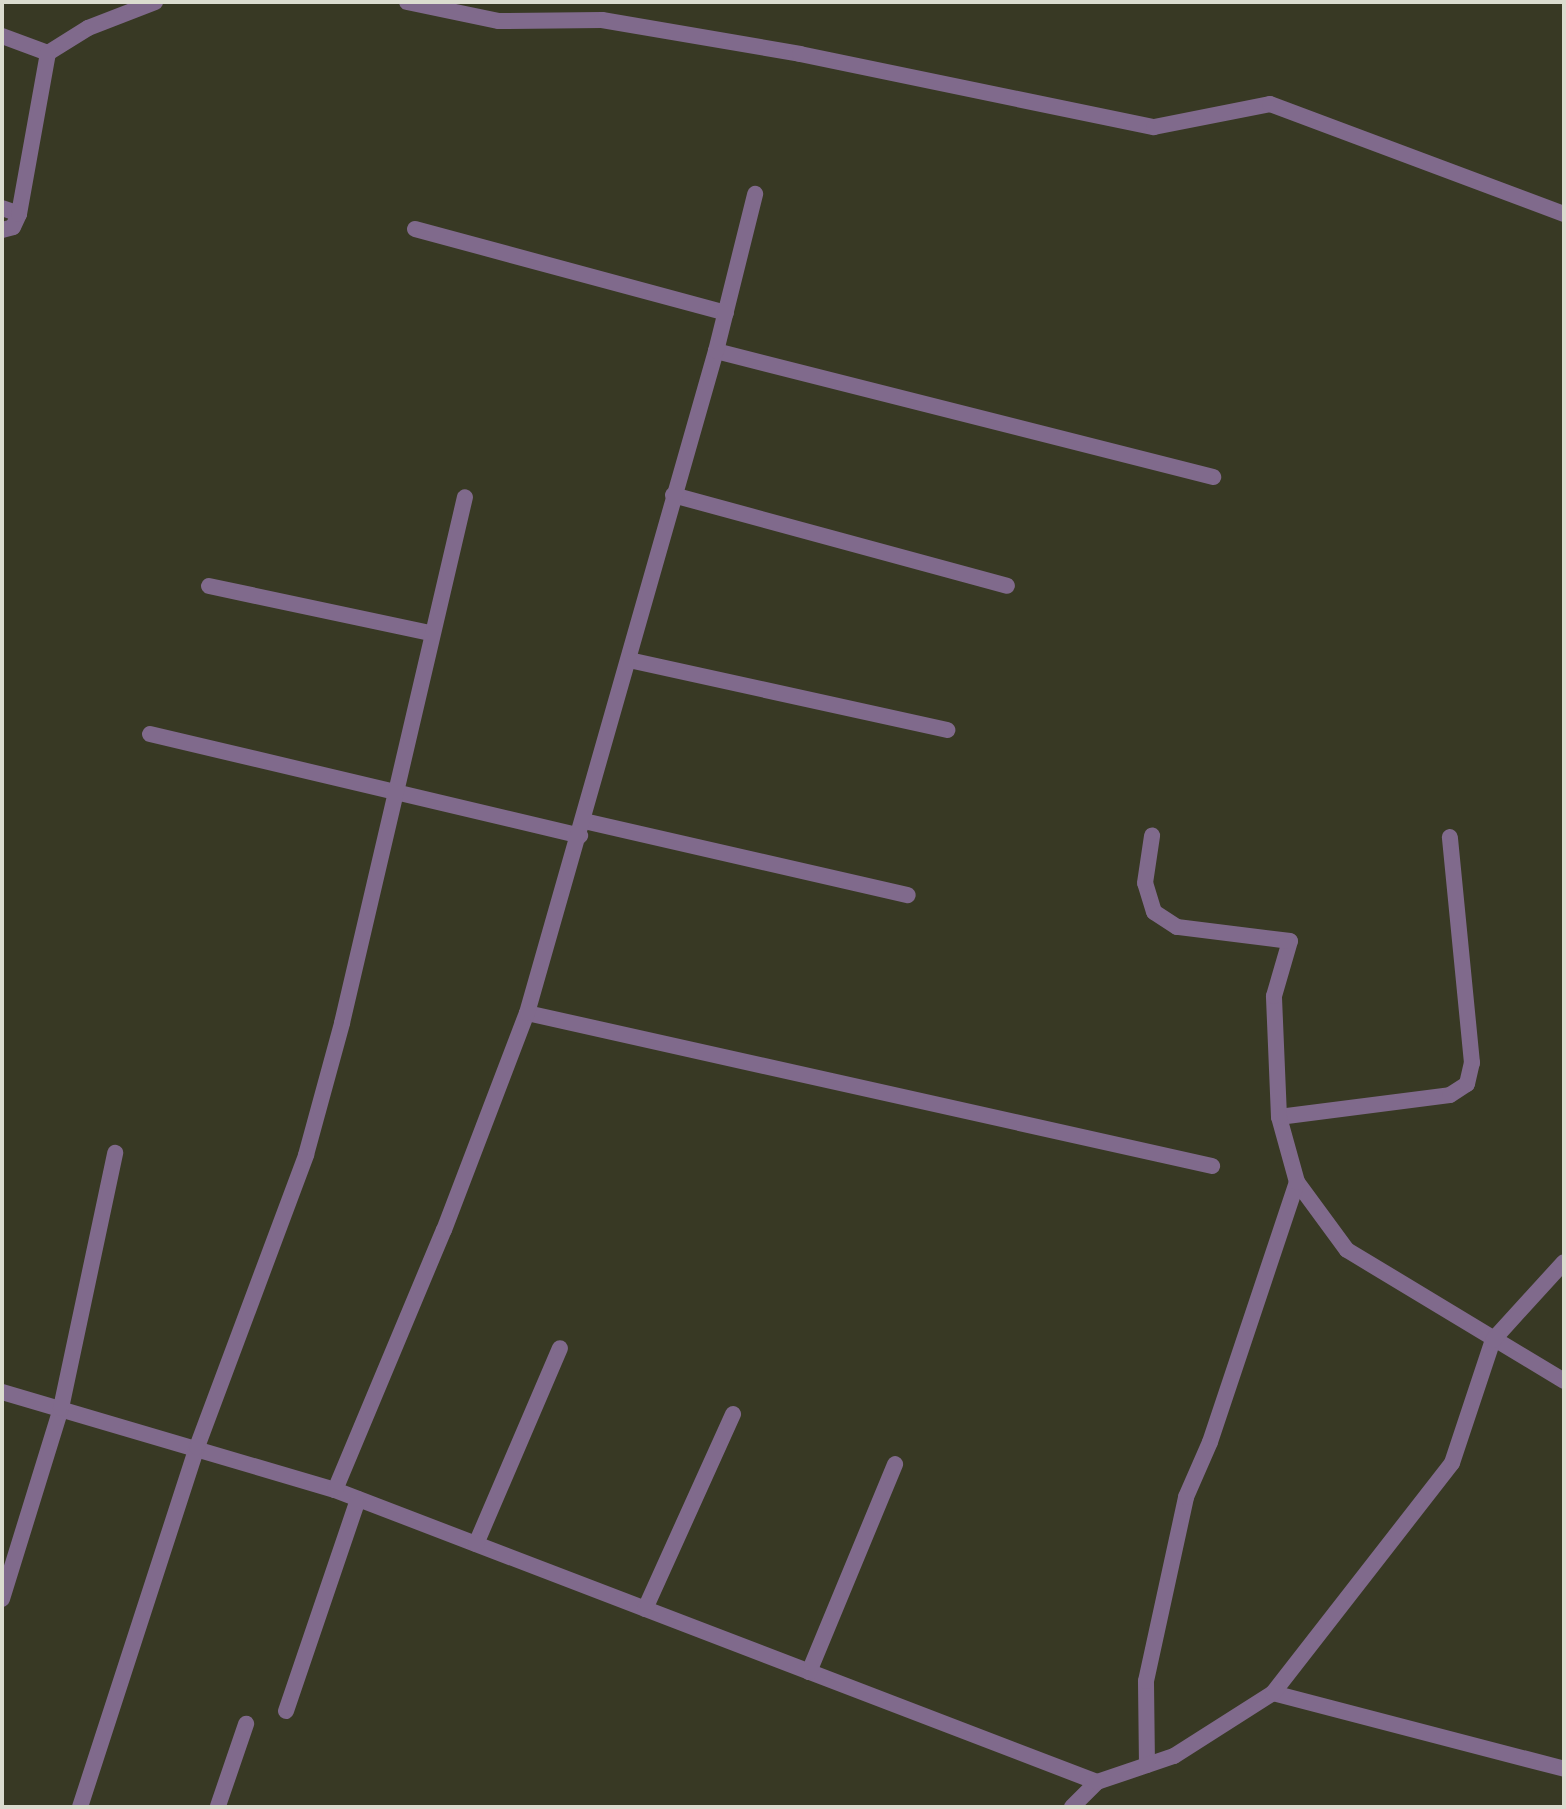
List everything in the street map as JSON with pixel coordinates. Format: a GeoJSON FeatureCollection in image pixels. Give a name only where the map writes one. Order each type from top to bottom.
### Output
{"type":"FeatureCollection","features":[{"type":"Feature","properties":{"kind":"street"},"geometry":{"type":"LineString","coordinates":[[2,36],[48,53],[136,5],[155,2]]}},
{"type":"Feature","properties":{"kind":"street"},"geometry":{"type":"LineString","coordinates":[[407,2],[499,21],[602,20],[800,54],[1154,127],[1270,104],[1564,214]]}},
{"type":"Feature","properties":{"kind":"street"},"geometry":{"type":"LineString","coordinates":[[2,230],[13,227],[19,214],[48,53]]}},
{"type":"Feature","properties":{"kind":"street"},"geometry":{"type":"LineString","coordinates":[[335,1490],[444,1230],[527,1013],[716,351],[755,194]]}},
{"type":"Feature","properties":{"kind":"street"},"geometry":{"type":"LineString","coordinates":[[2,208],[19,214]]}},
{"type":"Feature","properties":{"kind":"street"},"geometry":{"type":"LineString","coordinates":[[415,229],[726,313]]}},
{"type":"Feature","properties":{"kind":"street"},"geometry":{"type":"LineString","coordinates":[[716,351],[1213,477]]}},
{"type":"Feature","properties":{"kind":"street"},"geometry":{"type":"LineString","coordinates":[[673,495],[1007,586]]}},
{"type":"Feature","properties":{"kind":"street"},"geometry":{"type":"LineString","coordinates":[[80,1807],[197,1447],[306,1155],[342,1023],[430,633],[465,497]]}},
{"type":"Feature","properties":{"kind":"street"},"geometry":{"type":"LineString","coordinates":[[209,586],[430,633]]}},
{"type":"Feature","properties":{"kind":"street"},"geometry":{"type":"LineString","coordinates":[[629,660],[947,730]]}},
{"type":"Feature","properties":{"kind":"street"},"geometry":{"type":"LineString","coordinates":[[150,734],[393,793],[908,895]]}},
{"type":"Feature","properties":{"kind":"street"},"geometry":{"type":"LineString","coordinates":[[1152,836],[1145,883],[1154,912],[1177,927],[1290,941],[1274,996],[1279,1117],[1297,1182],[1347,1250],[1564,1381]]}},
{"type":"Feature","properties":{"kind":"street"},"geometry":{"type":"LineString","coordinates":[[1279,1117],[1450,1095],[1467,1084],[1472,1063],[1450,837]]}},
{"type":"Feature","properties":{"kind":"street"},"geometry":{"type":"LineString","coordinates":[[527,1013],[1212,1166]]}},
{"type":"Feature","properties":{"kind":"street"},"geometry":{"type":"LineString","coordinates":[[2,1599],[61,1408],[115,1153]]}},
{"type":"Feature","properties":{"kind":"street"},"geometry":{"type":"LineString","coordinates":[[1147,1765],[1146,1681],[1186,1497],[1210,1442],[1297,1182]]}},
{"type":"Feature","properties":{"kind":"street"},"geometry":{"type":"LineString","coordinates":[[1072,1807],[1097,1782],[1174,1756],[1273,1693],[1452,1463],[1493,1340],[1564,1262]]}},
{"type":"Feature","properties":{"kind":"street"},"geometry":{"type":"LineString","coordinates":[[476,1544],[560,1348]]}},
{"type":"Feature","properties":{"kind":"street"},"geometry":{"type":"LineString","coordinates":[[2,1392],[335,1490],[1097,1782]]}},
{"type":"Feature","properties":{"kind":"street"},"geometry":{"type":"LineString","coordinates":[[645,1609],[733,1414]]}},
{"type":"Feature","properties":{"kind":"street"},"geometry":{"type":"LineString","coordinates":[[809,1672],[895,1464]]}},
{"type":"Feature","properties":{"kind":"street"},"geometry":{"type":"LineString","coordinates":[[286,1711],[358,1499]]}},
{"type":"Feature","properties":{"kind":"street"},"geometry":{"type":"LineString","coordinates":[[1273,1693],[1564,1769]]}},
{"type":"Feature","properties":{"kind":"street"},"geometry":{"type":"LineString","coordinates":[[219,1807],[246,1724]]}}]}
